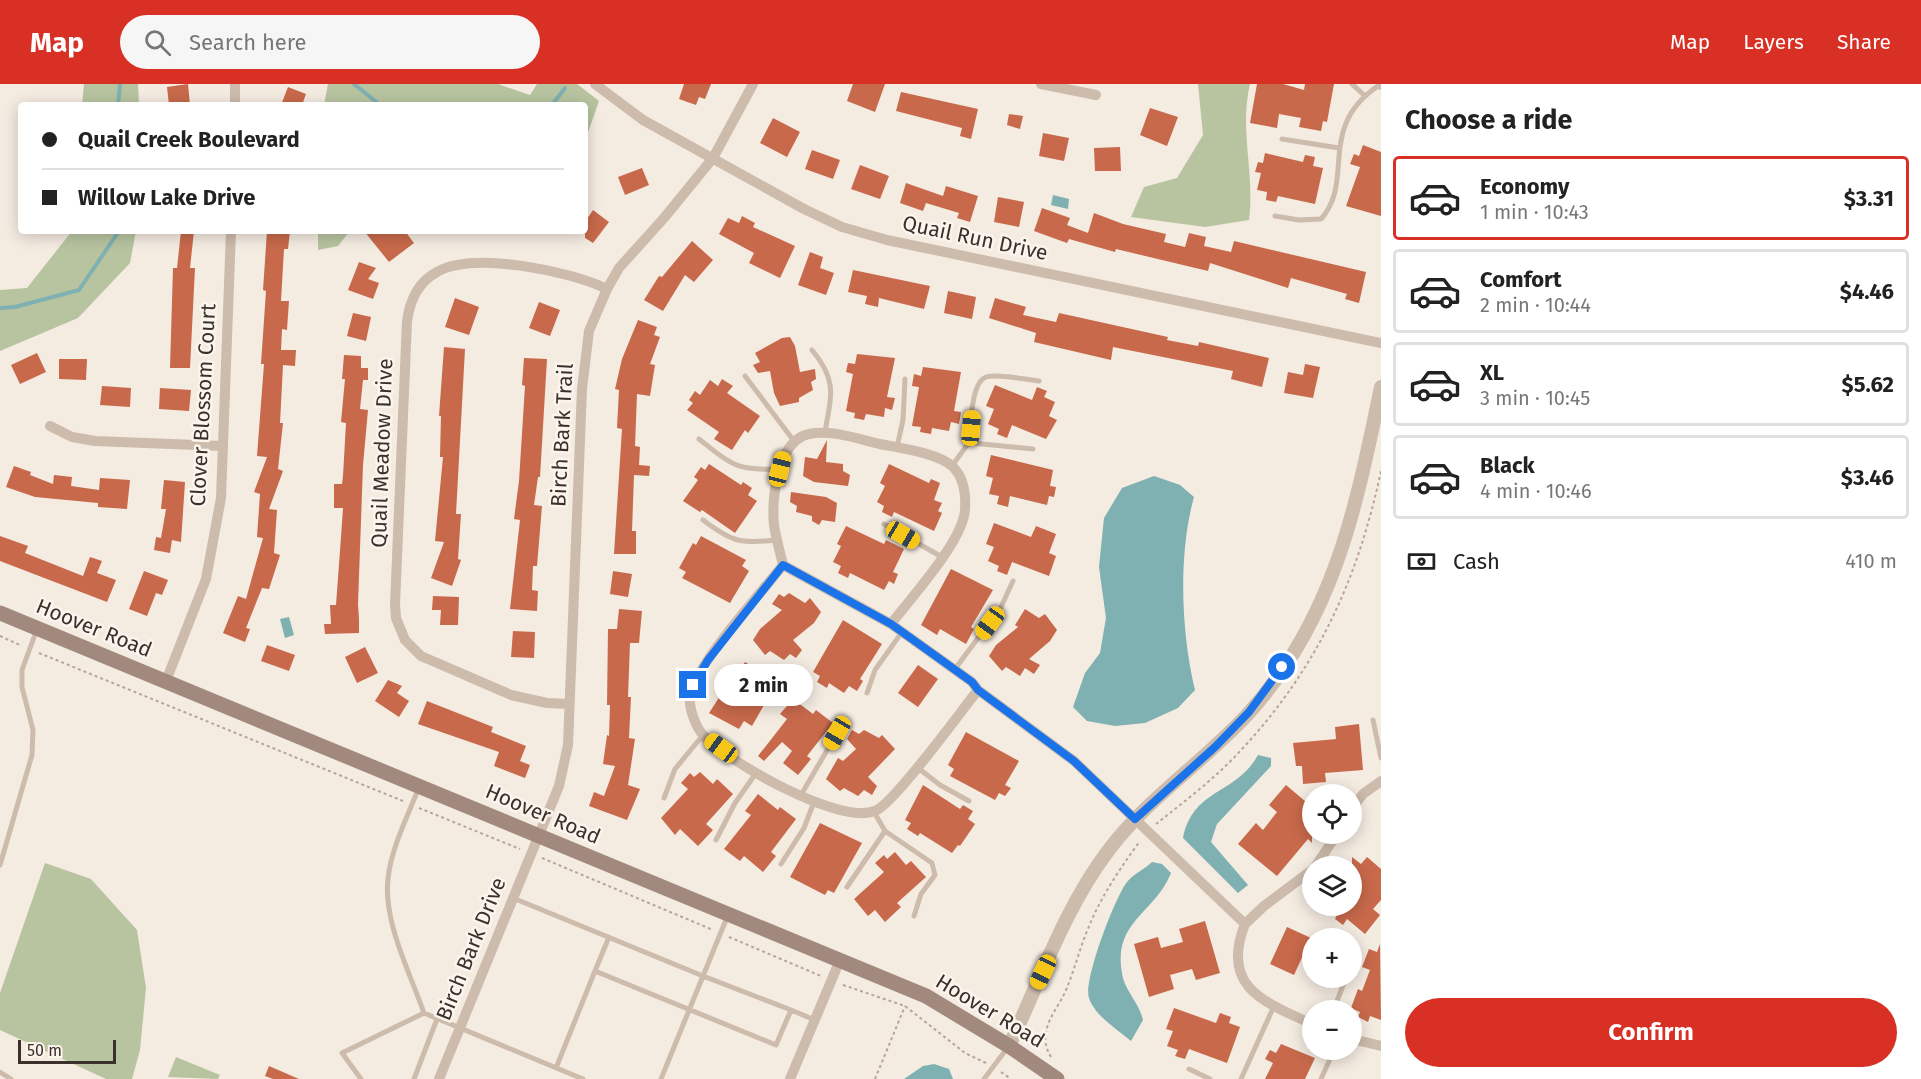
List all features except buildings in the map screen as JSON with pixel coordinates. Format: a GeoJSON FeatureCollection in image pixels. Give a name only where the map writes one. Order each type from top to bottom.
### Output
{"type":"FeatureCollection","features":[{"type":"Feature","properties":{"kind":"main road","name":"Hoover Road"},"geometry":{"type":"LineString","coordinates":[[0,613],[926,996],[1044,1068],[1057,1079]]}},
{"type":"Feature","properties":{"kind":"street"},"geometry":{"type":"LineString","coordinates":[[235,84],[235,102]]}},
{"type":"Feature","properties":{"kind":"street","name":"Quail Run Drive"},"geometry":{"type":"LineString","coordinates":[[595,84],[644,120],[804,209],[842,227],[887,240],[1381,344]]}},
{"type":"Feature","properties":{"kind":"street","name":"Birch Bark Trail"},"geometry":{"type":"LineString","coordinates":[[538,835],[564,766],[569,704],[582,389],[590,331],[607,289],[619,268],[664,218],[712,158],[753,84]]}},
{"type":"Feature","properties":{"kind":"street"},"geometry":{"type":"LineString","coordinates":[[1041,84],[1096,95]]}},
{"type":"Feature","properties":{"kind":"street","name":"Clover Blossom Court"},"geometry":{"type":"LineString","coordinates":[[166,681],[206,579],[221,498],[231,234]]}},
{"type":"Feature","properties":{"kind":"street","name":"Quail Meadow Drive"},"geometry":{"type":"LineString","coordinates":[[569,704],[528,700],[432,662],[412,649],[399,629],[395,605],[407,321],[409,305],[424,280],[438,270],[468,264],[531,266],[588,280],[607,289]]}},
{"type":"Feature","properties":{"kind":"street"},"geometry":{"type":"LineString","coordinates":[[1009,1046],[1079,896],[1107,852],[1135,819],[1215,747],[1249,712],[1308,628],[1326,593],[1343,549],[1364,472],[1381,387]]}},
{"type":"Feature","properties":{"kind":"street"},"geometry":{"type":"LineString","coordinates":[[50,426],[72,437],[95,441],[222,446]]}},
{"type":"Feature","properties":{"kind":"street"},"geometry":{"type":"LineString","coordinates":[[891,624],[942,557],[957,533],[965,513],[966,494],[960,476],[952,466],[897,447],[825,432],[806,434],[794,441],[784,454],[780,469],[774,524],[783,565],[708,660],[693,685],[690,700],[692,714],[703,735],[756,773],[814,801],[848,813],[874,812],[883,807],[918,767],[978,690]]}},
{"type":"Feature","properties":{"kind":"street"},"geometry":{"type":"LineString","coordinates":[[783,565],[903,631],[956,669],[978,690],[1074,761],[1245,924]]}},
{"type":"Feature","properties":{"kind":"street"},"geometry":{"type":"LineString","coordinates":[[1362,794],[1381,781]]}},
{"type":"Feature","properties":{"kind":"street","name":"Birch Bark Drive"},"geometry":{"type":"LineString","coordinates":[[439,1079],[538,835]]}},
{"type":"Feature","properties":{"kind":"street"},"geometry":{"type":"LineString","coordinates":[[1302,878],[1263,906],[1245,924],[1236,954],[1242,975],[1253,993],[1302,1019]]}},
{"type":"Feature","properties":{"kind":"street"},"geometry":{"type":"LineString","coordinates":[[790,1079],[840,960]]}},
{"type":"Feature","properties":{"kind":"street"},"geometry":{"type":"LineString","coordinates":[[1362,1041],[1381,1046]]}},
{"type":"Feature","properties":{"kind":"lane"},"geometry":{"type":"LineString","coordinates":[[1352,84],[1364,95]]}},
{"type":"Feature","properties":{"kind":"lane"},"geometry":{"type":"LineString","coordinates":[[1275,216],[1299,220],[1321,219],[1331,207],[1341,132],[1364,95],[1381,84]]}},
{"type":"Feature","properties":{"kind":"lane"},"geometry":{"type":"LineString","coordinates":[[1282,139],[1339,147]]}},
{"type":"Feature","properties":{"kind":"lane"},"geometry":{"type":"LineString","coordinates":[[812,350],[830,375],[831,399],[825,432]]}},
{"type":"Feature","properties":{"kind":"lane"},"geometry":{"type":"LineString","coordinates":[[745,376],[794,441]]}},
{"type":"Feature","properties":{"kind":"lane"},"geometry":{"type":"LineString","coordinates":[[952,466],[969,444],[974,396],[981,381],[986,377],[996,377],[1039,381]]}},
{"type":"Feature","properties":{"kind":"lane"},"geometry":{"type":"LineString","coordinates":[[897,447],[903,420],[905,380]]}},
{"type":"Feature","properties":{"kind":"lane"},"geometry":{"type":"LineString","coordinates":[[699,439],[733,465],[756,470],[780,469]]}},
{"type":"Feature","properties":{"kind":"lane"},"geometry":{"type":"LineString","coordinates":[[969,444],[1033,449]]}},
{"type":"Feature","properties":{"kind":"lane"},"geometry":{"type":"LineString","coordinates":[[703,520],[731,540],[744,543],[778,540]]}},
{"type":"Feature","properties":{"kind":"lane"},"geometry":{"type":"LineString","coordinates":[[884,524],[942,557]]}},
{"type":"Feature","properties":{"kind":"lane"},"geometry":{"type":"LineString","coordinates":[[956,669],[1001,607],[1014,581]]}},
{"type":"Feature","properties":{"kind":"lane"},"geometry":{"type":"LineString","coordinates":[[0,865],[32,755],[32,715],[22,687],[22,670],[28,649],[38,628]]}},
{"type":"Feature","properties":{"kind":"lane"},"geometry":{"type":"LineString","coordinates":[[867,693],[875,670],[903,631]]}},
{"type":"Feature","properties":{"kind":"lane"},"geometry":{"type":"LineString","coordinates":[[1373,720],[1381,758]]}},
{"type":"Feature","properties":{"kind":"lane"},"geometry":{"type":"LineString","coordinates":[[801,795],[837,733]]}},
{"type":"Feature","properties":{"kind":"lane"},"geometry":{"type":"LineString","coordinates":[[664,798],[675,770],[703,735]]}},
{"type":"Feature","properties":{"kind":"lane"},"geometry":{"type":"LineString","coordinates":[[918,767],[940,785],[969,801]]}},
{"type":"Feature","properties":{"kind":"lane"},"geometry":{"type":"LineString","coordinates":[[716,840],[735,803],[756,773]]}},
{"type":"Feature","properties":{"kind":"lane"},"geometry":{"type":"LineString","coordinates":[[419,785],[388,878],[387,900],[390,918],[424,1013],[584,1079]]}},
{"type":"Feature","properties":{"kind":"lane"},"geometry":{"type":"LineString","coordinates":[[781,864],[804,828],[814,801]]}},
{"type":"Feature","properties":{"kind":"lane"},"geometry":{"type":"LineString","coordinates":[[874,812],[885,831],[932,863],[934,868],[935,874],[921,894],[914,916]]}},
{"type":"Feature","properties":{"kind":"lane"},"geometry":{"type":"LineString","coordinates":[[847,887],[885,831]]}},
{"type":"Feature","properties":{"kind":"lane"},"geometry":{"type":"LineString","coordinates":[[513,897],[815,1020]]}},
{"type":"Feature","properties":{"kind":"lane"},"geometry":{"type":"LineString","coordinates":[[661,1079],[728,913]]}},
{"type":"Feature","properties":{"kind":"lane"},"geometry":{"type":"LineString","coordinates":[[556,1068],[609,937]]}},
{"type":"Feature","properties":{"kind":"lane"},"geometry":{"type":"LineString","coordinates":[[595,971],[776,1045],[791,1010]]}},
{"type":"Feature","properties":{"kind":"lane"},"geometry":{"type":"LineString","coordinates":[[1241,1079],[1274,1006]]}},
{"type":"Feature","properties":{"kind":"lane"},"geometry":{"type":"LineString","coordinates":[[361,1079],[342,1053],[424,1013]]}},
{"type":"Feature","properties":{"kind":"lane"},"geometry":{"type":"LineString","coordinates":[[414,1079],[437,1019]]}},
{"type":"Feature","properties":{"kind":"lane"},"geometry":{"type":"LineString","coordinates":[[984,1079],[1009,1046]]}},
{"type":"Feature","properties":{"kind":"lane"},"geometry":{"type":"LineString","coordinates":[[1321,1079],[1330,1060]]}},
{"type":"Feature","properties":{"kind":"lane"},"geometry":{"type":"LineString","coordinates":[[1189,1069],[1210,1079]]}},
{"type":"Feature","properties":{"kind":"lane"},"geometry":{"type":"LineString","coordinates":[[0,1072],[11,1079]]}},
{"type":"Feature","properties":{"kind":"path"},"geometry":{"type":"LineString","coordinates":[[1044,1068],[1051,1056],[1046,1048],[1050,1016],[1067,989],[1090,924],[1114,878],[1149,832],[1242,749],[1315,653],[1338,609],[1357,563],[1381,471]]}},
{"type":"Feature","properties":{"kind":"path"},"geometry":{"type":"LineString","coordinates":[[0,636],[531,854],[831,981],[905,1006],[965,1053],[993,1066],[1011,1079]]}},
{"type":"Feature","properties":{"kind":"path"},"geometry":{"type":"LineString","coordinates":[[875,1079],[905,1006]]}},
{"type":"Feature","properties":{"kind":"green space"},"geometry":{"type":"Polygon","coordinates":[[[84,84],[138,84],[139,102],[82,102],[84,84]]]}},
{"type":"Feature","properties":{"kind":"green space"},"geometry":{"type":"Polygon","coordinates":[[[328,84],[498,84],[530,95],[537,84],[577,84],[599,101],[588,132],[588,102],[325,102],[328,84]]]}},
{"type":"Feature","properties":{"kind":"green space"},"geometry":{"type":"Polygon","coordinates":[[[1198,84],[1250,84],[1246,118],[1250,185],[1249,220],[1205,227],[1131,217],[1144,187],[1177,178],[1203,135],[1198,84]]]}},
{"type":"Feature","properties":{"kind":"green space"},"geometry":{"type":"Polygon","coordinates":[[[70,234],[135,234],[130,263],[78,318],[0,351],[0,290],[27,288],[70,234]]]}},
{"type":"Feature","properties":{"kind":"green space"},"geometry":{"type":"Polygon","coordinates":[[[318,234],[348,234],[338,246],[318,250],[318,234]]]}},
{"type":"Feature","properties":{"kind":"green space"},"geometry":{"type":"Polygon","coordinates":[[[45,863],[91,879],[137,930],[146,988],[140,1050],[132,1079],[106,1079],[0,1030],[0,993],[45,863]]]}},
{"type":"Feature","properties":{"kind":"green space"},"geometry":{"type":"Polygon","coordinates":[[[176,1057],[220,1075],[218,1079],[168,1077],[176,1057]]]}},
{"type":"Feature","properties":{"kind":"water"},"geometry":{"type":"Polygon","coordinates":[[[1053,195],[1069,199],[1068,209],[1051,205],[1053,195]]]}},
{"type":"Feature","properties":{"kind":"water"},"geometry":{"type":"Polygon","coordinates":[[[1154,476],[1180,485],[1194,497],[1185,543],[1183,593],[1187,643],[1195,690],[1178,708],[1145,723],[1115,726],[1087,721],[1073,707],[1085,673],[1100,653],[1106,618],[1099,567],[1104,518],[1122,488],[1154,476]]]}},
{"type":"Feature","properties":{"kind":"water"},"geometry":{"type":"Polygon","coordinates":[[[289,617],[294,635],[285,638],[280,619],[289,617]]]}},
{"type":"Feature","properties":{"kind":"water"},"geometry":{"type":"Polygon","coordinates":[[[1258,755],[1271,758],[1271,766],[1217,824],[1211,842],[1248,885],[1238,893],[1183,838],[1188,821],[1196,809],[1238,778],[1258,755]]]}},
{"type":"Feature","properties":{"kind":"water"},"geometry":{"type":"Polygon","coordinates":[[[1152,862],[1162,864],[1171,873],[1164,887],[1128,931],[1123,944],[1121,959],[1123,978],[1143,1020],[1131,1041],[1096,1011],[1089,998],[1088,989],[1101,939],[1122,891],[1130,879],[1152,862]]]}},
{"type":"Feature","properties":{"kind":"water"},"geometry":{"type":"Polygon","coordinates":[[[934,1064],[949,1069],[953,1079],[904,1079],[923,1066],[934,1064]]]}},
{"type":"Feature","properties":{"kind":"waterway"},"geometry":{"type":"LineString","coordinates":[[118,102],[120,84]]}},
{"type":"Feature","properties":{"kind":"waterway"},"geometry":{"type":"LineString","coordinates":[[354,84],[376,102]]}},
{"type":"Feature","properties":{"kind":"waterway"},"geometry":{"type":"LineString","coordinates":[[554,102],[565,88]]}},
{"type":"Feature","properties":{"kind":"waterway"},"geometry":{"type":"LineString","coordinates":[[0,308],[15,307],[79,290],[117,234]]}},
{"type":"Feature","properties":{"kind":"route"},"geometry":{"type":"LineString","coordinates":[[693,685],[708,660],[783,565],[918,641],[972,682],[978,690],[1074,761],[1135,819],[1215,747],[1249,712],[1282,667]]}}]}
